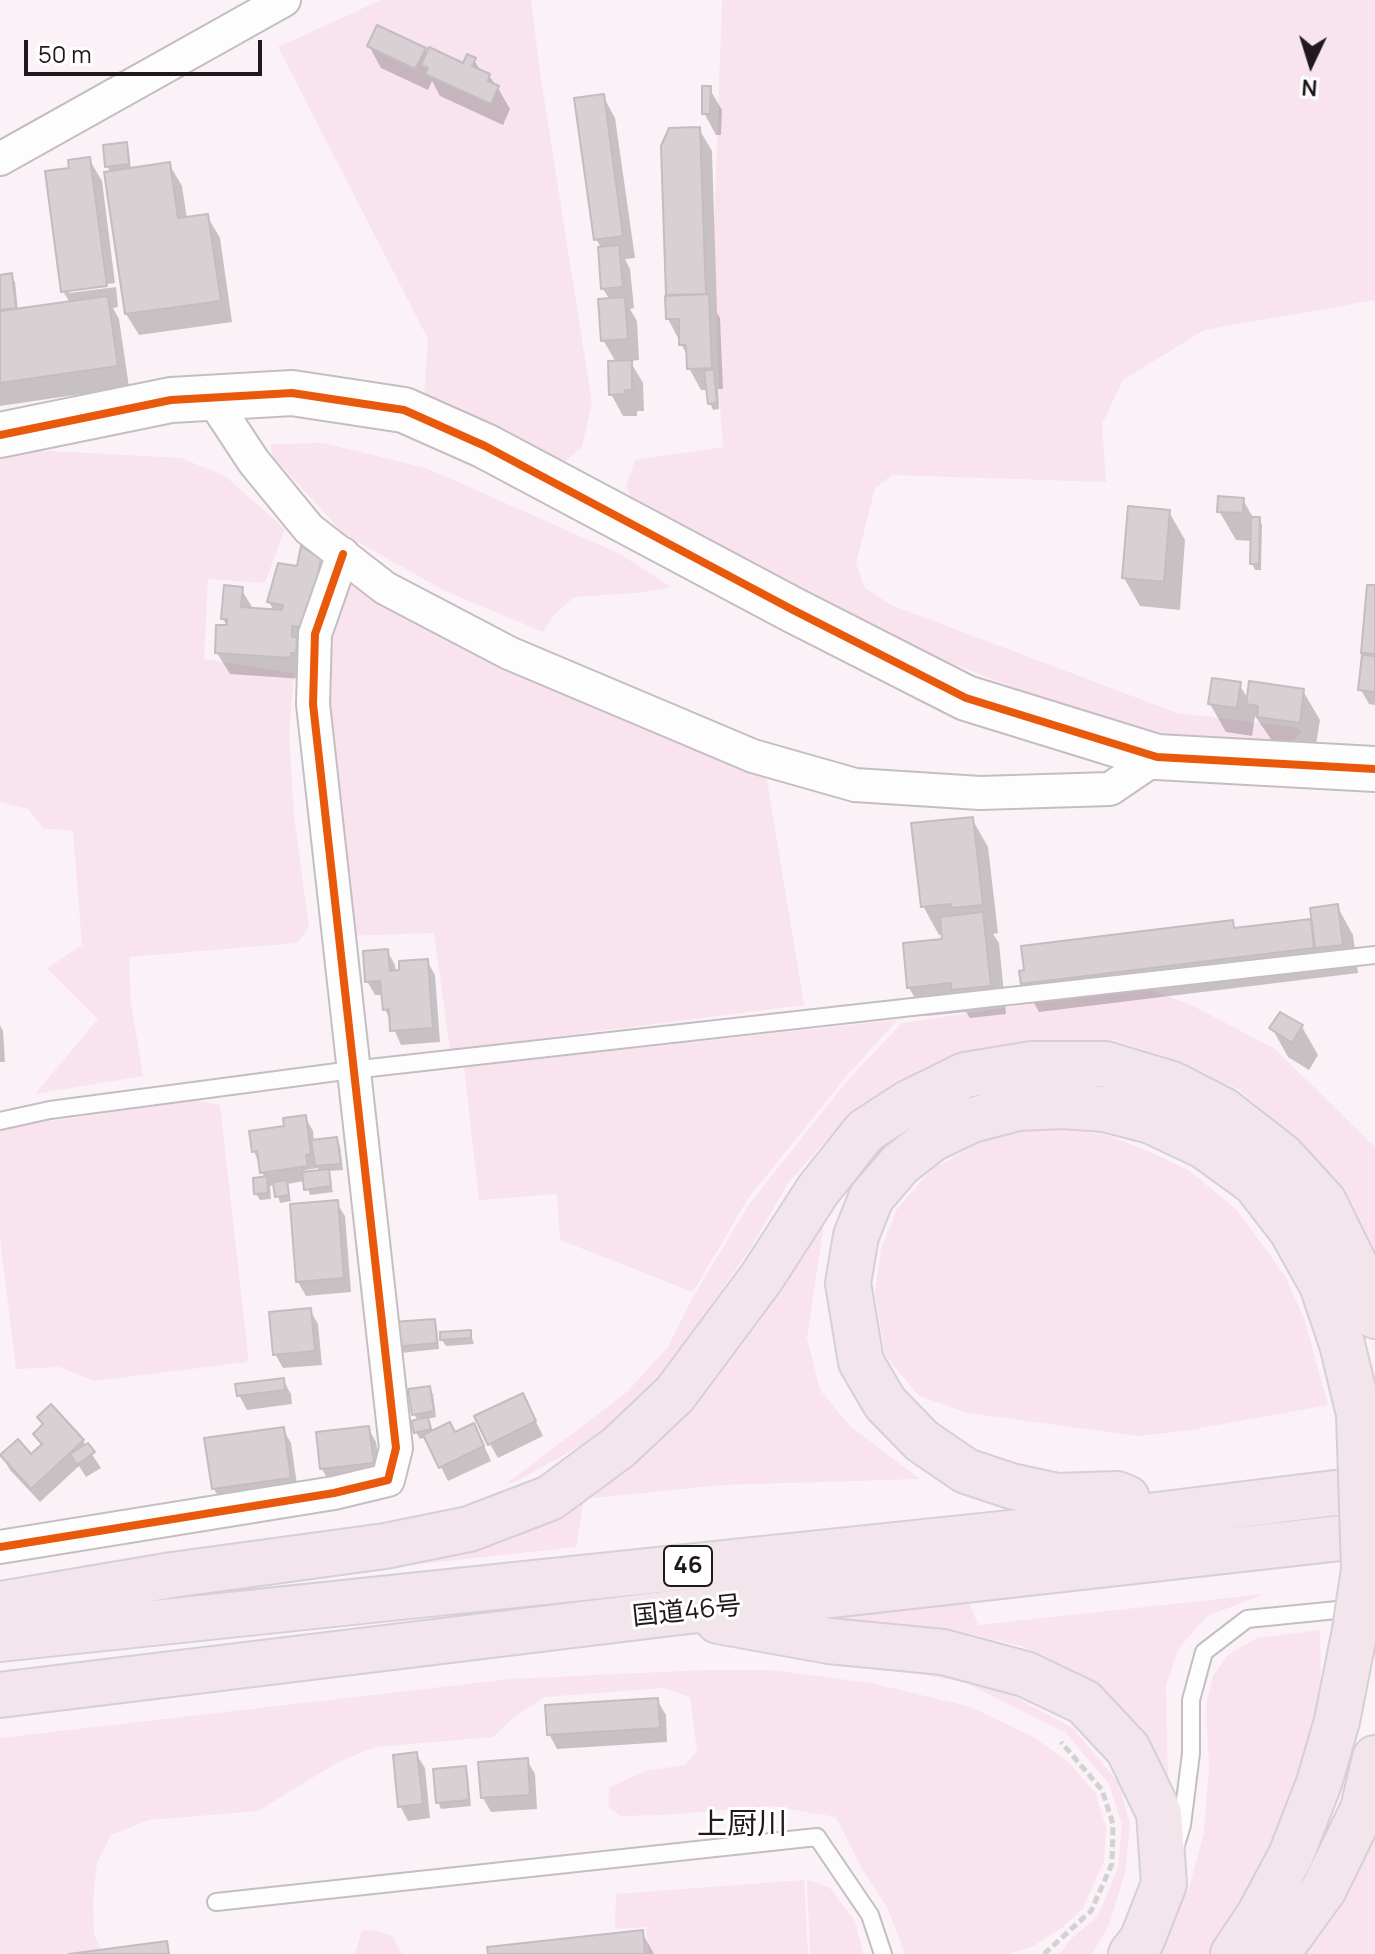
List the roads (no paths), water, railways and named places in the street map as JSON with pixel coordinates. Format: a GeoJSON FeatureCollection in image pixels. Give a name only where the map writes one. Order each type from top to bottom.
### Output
{"type":"FeatureCollection","features":[{"type":"Feature","properties":{"kind":"highway"},"geometry":{"type":"LineString","coordinates":[[0,1604],[172,1575],[385,1546],[469,1529],[550,1498],[619,1447],[675,1394],[762,1277],[818,1190],[865,1131],[908,1103],[965,1075],[1032,1064],[1106,1064],[1172,1084],[1223,1110],[1282,1156],[1324,1202],[1359,1273],[1375,1316]]}},
{"type":"Feature","properties":{"kind":"highway"},"geometry":{"type":"LineString","coordinates":[[1172,1515],[1117,1494],[1057,1496],[1011,1486],[966,1471],[922,1441],[885,1403],[861,1362],[853,1320],[848,1283],[856,1236],[871,1198],[900,1164],[932,1139],[972,1120],[1018,1108],[1063,1106],[1104,1109],[1151,1121],[1204,1146],[1255,1183],[1292,1231],[1322,1285],[1342,1344],[1359,1414],[1365,1618],[1319,1783],[1291,1855],[1259,1915],[1233,1954]]}},
{"type":"Feature","properties":{"kind":"highway","name":"国道46号"},"geometry":{"type":"LineString","coordinates":[[0,1639],[1172,1515],[1375,1488]]}},
{"type":"Feature","properties":{"kind":"highway","name":"国道46号"},"geometry":{"type":"LineString","coordinates":[[0,1695],[672,1613],[1375,1534]]}},
{"type":"Feature","properties":{"kind":"highway"},"geometry":{"type":"LineString","coordinates":[[672,1613],[829,1641],[943,1652],[1025,1674],[1084,1702],[1128,1749],[1159,1813],[1164,1884],[1142,1940],[1131,1954]]}},
{"type":"Feature","properties":{"kind":"highway"},"geometry":{"type":"LineString","coordinates":[[1277,1954],[1324,1889],[1363,1809],[1375,1758]]}},
{"type":"Feature","properties":{"kind":"street"},"geometry":{"type":"LineString","coordinates":[[0,159],[284,0]]}},
{"type":"Feature","properties":{"kind":"street"},"geometry":{"type":"LineString","coordinates":[[0,435],[159,402],[292,393],[404,410],[485,446],[966,698],[1157,757],[1375,769]]}},
{"type":"Feature","properties":{"kind":"street"},"geometry":{"type":"LineString","coordinates":[[213,400],[254,462],[309,529],[385,588],[509,653],[753,756],[855,785],[980,793],[1110,789],[1157,757]]}},
{"type":"Feature","properties":{"kind":"street"},"geometry":{"type":"LineString","coordinates":[[0,1547],[334,1493],[388,1480],[396,1448],[313,704],[315,634],[343,554]]}},
{"type":"Feature","properties":{"kind":"lane"},"geometry":{"type":"LineString","coordinates":[[0,1121],[50,1110],[352,1070],[1375,955]]}},
{"type":"Feature","properties":{"kind":"lane"},"geometry":{"type":"LineString","coordinates":[[1164,1884],[1182,1825],[1191,1753],[1191,1700],[1204,1652],[1247,1619],[1365,1618]]}},
{"type":"Feature","properties":{"kind":"lane"},"geometry":{"type":"LineString","coordinates":[[216,1902],[817,1837],[870,1915],[883,1954]]}},
{"type":"Feature","properties":{"kind":"district","name":"上厨川"},"geometry":{"type":"Point","coordinates":[742,1826]}}]}
